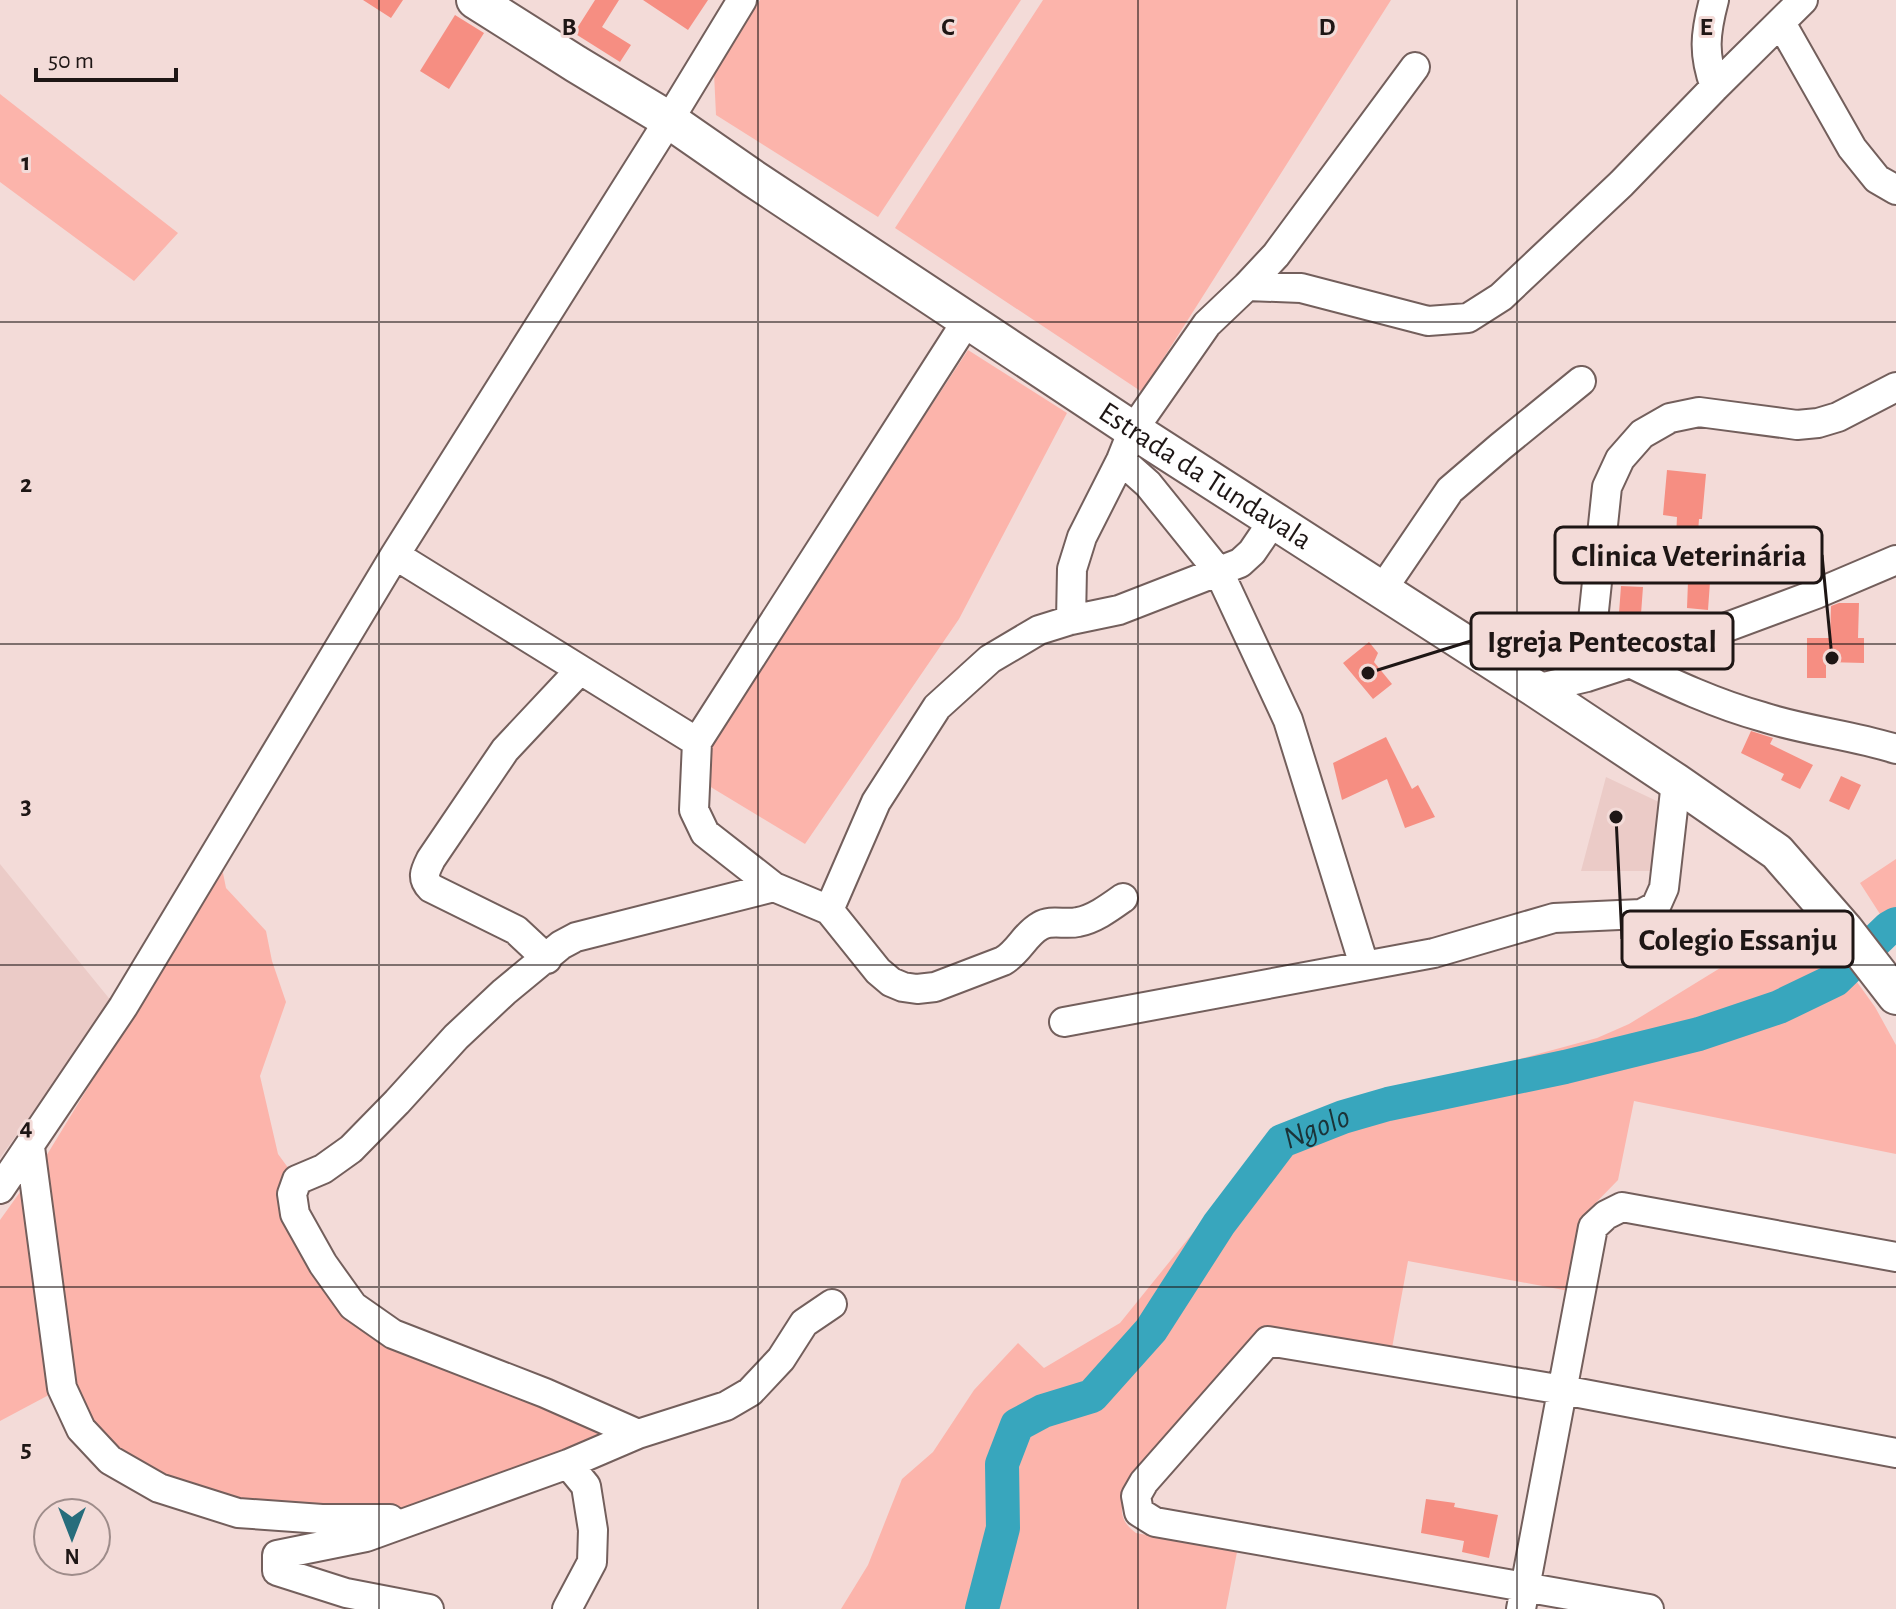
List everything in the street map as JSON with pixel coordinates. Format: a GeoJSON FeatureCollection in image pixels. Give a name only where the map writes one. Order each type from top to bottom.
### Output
{"type":"FeatureCollection","features":[{"type":"Feature","properties":{"kind":"main road","name":"Estrada da Tundavala"},"geometry":{"type":"LineString","coordinates":[[475,0],[669,120],[968,319],[1127,445],[1273,521],[1536,689],[1777,852],[1845,930],[1892,991]]}},
{"type":"Feature","properties":{"kind":"street"},"geometry":{"type":"LineString","coordinates":[[0,1189],[123,1007],[395,555],[742,0]]}},
{"type":"Feature","properties":{"kind":"street"},"geometry":{"type":"LineString","coordinates":[[1714,0],[1705,43],[1707,65],[1715,87]]}},
{"type":"Feature","properties":{"kind":"street"},"geometry":{"type":"LineString","coordinates":[[1247,286],[1301,288],[1428,321],[1468,318],[1501,297],[1621,184],[1803,0]]}},
{"type":"Feature","properties":{"kind":"street"},"geometry":{"type":"LineString","coordinates":[[1781,23],[1852,148],[1877,179],[1896,190]]}},
{"type":"Feature","properties":{"kind":"street"},"geometry":{"type":"LineString","coordinates":[[1071,620],[1072,569],[1082,537],[1127,445],[1207,324],[1276,255],[1415,67]]}},
{"type":"Feature","properties":{"kind":"street"},"geometry":{"type":"LineString","coordinates":[[968,319],[697,742],[694,810],[705,833],[774,887],[829,910],[878,971],[903,987],[935,987],[1003,961],[1012,956],[1044,923],[1081,922],[1123,898]]}},
{"type":"Feature","properties":{"kind":"street"},"geometry":{"type":"LineString","coordinates":[[1382,590],[1450,490],[1581,381]]}},
{"type":"Feature","properties":{"kind":"street"},"geometry":{"type":"LineString","coordinates":[[1587,677],[1607,487],[1620,459],[1642,434],[1670,418],[1699,412],[1797,425],[1818,423],[1838,417],[1896,387]]}},
{"type":"Feature","properties":{"kind":"street"},"geometry":{"type":"LineString","coordinates":[[1127,445],[1148,484],[1219,572],[1288,720],[1364,965]]}},
{"type":"Feature","properties":{"kind":"street"},"geometry":{"type":"LineString","coordinates":[[829,910],[876,802],[937,707],[990,659],[1039,630],[1119,610],[1240,563],[1252,552],[1273,521]]}},
{"type":"Feature","properties":{"kind":"street"},"geometry":{"type":"LineString","coordinates":[[395,555],[697,742]]}},
{"type":"Feature","properties":{"kind":"street"},"geometry":{"type":"LineString","coordinates":[[1536,689],[1630,663],[1816,594],[1896,560]]}},
{"type":"Feature","properties":{"kind":"street"},"geometry":{"type":"LineString","coordinates":[[1630,663],[1687,691],[1764,718],[1896,749]]}},
{"type":"Feature","properties":{"kind":"street"},"geometry":{"type":"LineString","coordinates":[[547,959],[516,930],[431,888],[425,882],[424,873],[505,750],[580,670]]}},
{"type":"Feature","properties":{"kind":"street"},"geometry":{"type":"LineString","coordinates":[[1064,1022],[1434,953],[1554,918],[1641,914],[1656,906],[1664,888],[1676,782]]}},
{"type":"Feature","properties":{"kind":"street"},"geometry":{"type":"LineString","coordinates":[[638,1434],[545,1393],[393,1334],[353,1306],[323,1264],[295,1214],[292,1194],[297,1180],[323,1169],[351,1149],[456,1037],[561,945],[576,937],[774,887]]}},
{"type":"Feature","properties":{"kind":"street"},"geometry":{"type":"LineString","coordinates":[[30,1147],[62,1388],[81,1429],[110,1460],[159,1488],[238,1513],[322,1519],[415,1519]]}},
{"type":"Feature","properties":{"kind":"street"},"geometry":{"type":"LineString","coordinates":[[1523,1598],[1593,1227],[1606,1215],[1622,1207],[1896,1257]]}},
{"type":"Feature","properties":{"kind":"street"},"geometry":{"type":"LineString","coordinates":[[429,1609],[346,1593],[277,1571],[277,1555],[366,1537],[568,1464],[638,1434],[726,1406],[750,1392],[781,1359],[804,1323],[832,1304]]}},
{"type":"Feature","properties":{"kind":"street"},"geometry":{"type":"LineString","coordinates":[[1649,1609],[1523,1598],[1155,1522],[1139,1512],[1136,1496],[1144,1482],[1268,1341],[1563,1390],[1896,1453]]}},
{"type":"Feature","properties":{"kind":"street"},"geometry":{"type":"LineString","coordinates":[[567,1609],[592,1562],[593,1530],[586,1486],[568,1464]]}},
{"type":"Feature","properties":{"kind":"shaded area"},"geometry":{"type":"Polygon","coordinates":[[[760,0],[1021,0],[878,217],[716,115],[714,73],[760,0]]]}},
{"type":"Feature","properties":{"kind":"shaded area"},"geometry":{"type":"Polygon","coordinates":[[[1043,0],[1391,0],[1142,392],[895,228],[1043,0]]]}},
{"type":"Feature","properties":{"kind":"shaded area"},"geometry":{"type":"Polygon","coordinates":[[[0,94],[178,233],[134,281],[0,182],[0,94]]]}},
{"type":"Feature","properties":{"kind":"shaded area"},"geometry":{"type":"Polygon","coordinates":[[[968,350],[1067,413],[959,619],[805,844],[709,786],[710,743],[968,350]]]}},
{"type":"Feature","properties":{"kind":"shaded area"},"geometry":{"type":"Polygon","coordinates":[[[1606,777],[1661,803],[1652,871],[1581,871],[1606,777]]]}},
{"type":"Feature","properties":{"kind":"shaded area"},"geometry":{"type":"Polygon","coordinates":[[[1896,859],[1896,924],[1889,928],[1860,883],[1896,859]]]}},
{"type":"Feature","properties":{"kind":"shaded area"},"geometry":{"type":"Polygon","coordinates":[[[0,864],[112,1002],[0,1158],[0,864]]]}},
{"type":"Feature","properties":{"kind":"shaded area"},"geometry":{"type":"Polygon","coordinates":[[[222,868],[226,888],[266,931],[286,1002],[260,1076],[278,1154],[297,1180],[292,1195],[353,1306],[638,1434],[415,1519],[238,1513],[110,1460],[62,1388],[0,1421],[0,1220],[48,1153],[222,868]]]}},
{"type":"Feature","properties":{"kind":"shaded area"},"geometry":{"type":"Polygon","coordinates":[[[1808,914],[1875,1007],[1896,1045],[1896,1154],[1634,1101],[1618,1180],[1582,1217],[1569,1291],[1408,1261],[1392,1348],[1265,1325],[1126,1485],[1123,1500],[1123,1517],[1136,1533],[1237,1552],[1226,1609],[841,1609],[868,1565],[902,1479],[933,1452],[974,1390],[1018,1343],[1044,1368],[1120,1323],[1259,1151],[1285,1127],[1335,1109],[1597,1038],[1629,1024],[1808,914]]]}},
{"type":"Feature","properties":{"kind":"building"},"geometry":{"type":"Polygon","coordinates":[[[363,0],[403,0],[391,18],[363,0]]]}},
{"type":"Feature","properties":{"kind":"building"},"geometry":{"type":"Polygon","coordinates":[[[595,0],[619,0],[602,27],[631,45],[620,62],[574,33],[595,0]]]}},
{"type":"Feature","properties":{"kind":"building"},"geometry":{"type":"Polygon","coordinates":[[[643,0],[708,0],[688,30],[643,0]]]}},
{"type":"Feature","properties":{"kind":"building"},"geometry":{"type":"Polygon","coordinates":[[[455,15],[484,33],[449,89],[420,71],[455,15]]]}},
{"type":"Feature","properties":{"kind":"building"},"geometry":{"type":"Polygon","coordinates":[[[1667,470],[1706,474],[1696,559],[1675,558],[1677,517],[1663,515],[1667,470]]]}},
{"type":"Feature","properties":{"kind":"building"},"geometry":{"type":"Polygon","coordinates":[[[1688,581],[1710,582],[1708,610],[1687,608],[1688,581]]]}},
{"type":"Feature","properties":{"kind":"building"},"geometry":{"type":"Polygon","coordinates":[[[1621,586],[1643,587],[1641,614],[1619,613],[1621,586]]]}},
{"type":"Feature","properties":{"kind":"building"},"geometry":{"type":"Polygon","coordinates":[[[1859,603],[1858,638],[1864,638],[1864,663],[1826,662],[1826,678],[1807,678],[1807,638],[1830,638],[1831,606],[1859,603]]]}},
{"type":"Feature","properties":{"kind":"building"},"geometry":{"type":"Polygon","coordinates":[[[1369,642],[1378,653],[1374,662],[1392,684],[1373,699],[1343,663],[1369,642]]]}},
{"type":"Feature","properties":{"kind":"building"},"geometry":{"type":"Polygon","coordinates":[[[1751,731],[1773,738],[1770,744],[1813,765],[1800,789],[1781,780],[1784,774],[1741,753],[1751,731]]]}},
{"type":"Feature","properties":{"kind":"building"},"geometry":{"type":"Polygon","coordinates":[[[1386,737],[1412,789],[1418,785],[1435,817],[1405,828],[1387,779],[1342,800],[1333,763],[1386,737]]]}},
{"type":"Feature","properties":{"kind":"building"},"geometry":{"type":"Polygon","coordinates":[[[1841,776],[1861,785],[1849,810],[1829,801],[1841,776]]]}},
{"type":"Feature","properties":{"kind":"building"},"geometry":{"type":"Polygon","coordinates":[[[1426,1499],[1498,1515],[1489,1558],[1462,1552],[1464,1541],[1421,1533],[1426,1499]]]}},
{"type":"Feature","properties":{"kind":"waterway","name":"Ngolo"},"geometry":{"type":"LineString","coordinates":[[982,1609],[1003,1528],[1002,1464],[1017,1425],[1043,1411],[1092,1396],[1151,1330],[1219,1224],[1282,1141],[1343,1117],[1388,1104],[1565,1067],[1699,1034],[1779,1007],[1835,980],[1896,924]]}},
{"type":"Feature","properties":{"kind":"place","name":"Clinica Veterinária"},"geometry":{"type":"Point","coordinates":[1832,658]}},
{"type":"Feature","properties":{"kind":"place","name":"Igreja Pentecostal"},"geometry":{"type":"Point","coordinates":[1368,673]}},
{"type":"Feature","properties":{"kind":"place","name":"Colegio Essanju"},"geometry":{"type":"Point","coordinates":[1616,817]}}]}
